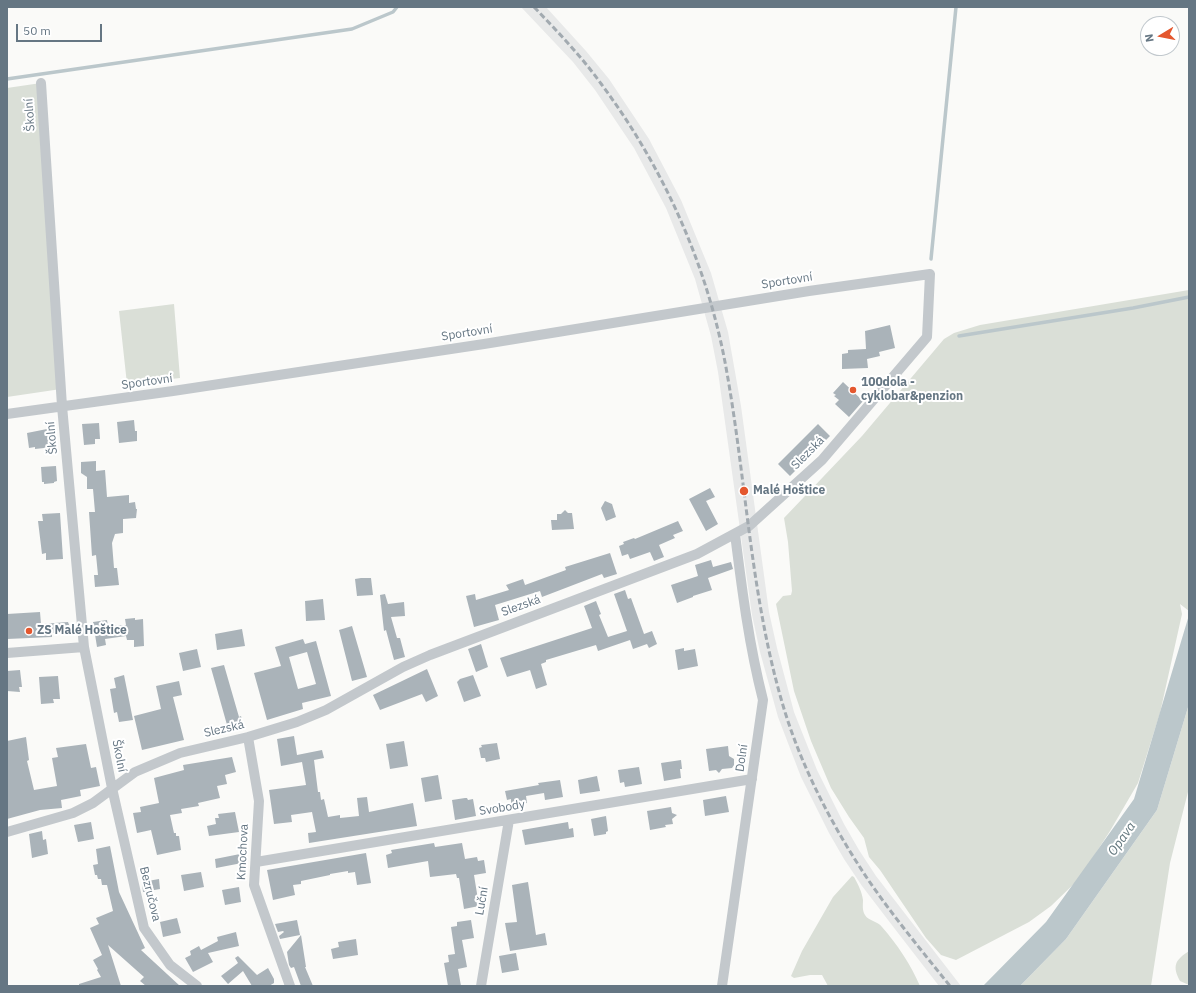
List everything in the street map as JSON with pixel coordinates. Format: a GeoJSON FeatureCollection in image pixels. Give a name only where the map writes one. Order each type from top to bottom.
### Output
{"type":"FeatureCollection","features":[{"type":"Feature","properties":{"kind":"street","name":"Školní"},"geometry":{"type":"LineString","coordinates":[[41,83],[62,406],[84,647],[112,788]]}},
{"type":"Feature","properties":{"kind":"street","name":"Sportovní"},"geometry":{"type":"LineString","coordinates":[[7,414],[251,380],[809,291],[930,274]]}},
{"type":"Feature","properties":{"kind":"street","name":"Slezská"},"geometry":{"type":"LineString","coordinates":[[7,832],[73,812],[93,803],[135,772],[180,753],[248,738],[298,722],[326,710],[403,668],[437,652],[697,554],[749,526],[822,460],[926,337],[930,274]]}},
{"type":"Feature","properties":{"kind":"street","name":"Dolní"},"geometry":{"type":"LineString","coordinates":[[722,986],[763,700],[753,660],[735,534]]}},
{"type":"Feature","properties":{"kind":"street"},"geometry":{"type":"LineString","coordinates":[[7,654],[84,647]]}},
{"type":"Feature","properties":{"kind":"street","name":"Kmochova"},"geometry":{"type":"LineString","coordinates":[[248,738],[259,801],[254,885],[290,986]]}},
{"type":"Feature","properties":{"kind":"street","name":"Svobody"},"geometry":{"type":"LineString","coordinates":[[256,862],[752,779]]}},
{"type":"Feature","properties":{"kind":"street","name":"Bezručova"},"geometry":{"type":"LineString","coordinates":[[112,788],[144,928],[170,965],[197,986]]}},
{"type":"Feature","properties":{"kind":"street","name":"Luční"},"geometry":{"type":"LineString","coordinates":[[481,986],[509,820]]}},
{"type":"Feature","properties":{"kind":"shaded area"},"geometry":{"type":"Polygon","coordinates":[[[521,7],[546,7],[586,51],[609,79],[649,139],[681,200],[711,273],[728,332],[741,406],[769,612],[794,712],[817,770],[859,850],[876,876],[961,986],[939,986],[862,886],[829,833],[801,777],[778,717],[760,652],[752,615],[718,372],[711,336],[695,279],[666,208],[634,148],[595,90],[573,62],[521,7]]]}},
{"type":"Feature","properties":{"kind":"shaded area"},"geometry":{"type":"Polygon","coordinates":[[[41,83],[61,389],[7,397],[7,88],[41,83]]]}},
{"type":"Feature","properties":{"kind":"shaded area"},"geometry":{"type":"Polygon","coordinates":[[[1189,290],[1189,611],[1180,604],[1182,614],[1160,713],[1138,783],[1110,831],[1079,879],[1051,906],[1029,922],[956,960],[941,955],[926,938],[880,870],[869,857],[864,838],[831,788],[811,741],[794,691],[776,604],[783,596],[791,595],[792,591],[788,542],[784,518],[862,436],[944,339],[954,333],[980,325],[1189,290]]]}},
{"type":"Feature","properties":{"kind":"shaded area"},"geometry":{"type":"Polygon","coordinates":[[[174,304],[180,378],[127,384],[119,311],[174,304]]]}},
{"type":"Feature","properties":{"kind":"shaded area"},"geometry":{"type":"Polygon","coordinates":[[[1189,704],[1189,788],[1170,863],[1151,986],[1020,986],[1066,939],[1157,810],[1189,704]]]}},
{"type":"Feature","properties":{"kind":"shaded area"},"geometry":{"type":"Polygon","coordinates":[[[852,876],[854,877],[861,891],[863,909],[866,917],[878,923],[893,940],[908,963],[920,986],[828,986],[822,975],[810,975],[794,978],[791,976],[802,951],[833,897],[852,876]]]}},
{"type":"Feature","properties":{"kind":"shaded area"},"geometry":{"type":"Polygon","coordinates":[[[1189,951],[1189,985],[1180,981],[1176,971],[1176,964],[1181,957],[1189,951]]]}},
{"type":"Feature","properties":{"kind":"water","name":"Opava"},"geometry":{"type":"Polygon","coordinates":[[[1189,615],[1189,704],[1157,810],[1066,939],[1020,986],[983,986],[1046,922],[1134,799],[1189,615]]]}},
{"type":"Feature","properties":{"kind":"building"},"geometry":{"type":"Polygon","coordinates":[[[890,325],[895,348],[879,352],[880,356],[867,359],[868,368],[842,369],[842,354],[848,353],[848,350],[866,349],[865,331],[890,325]]]}},
{"type":"Feature","properties":{"kind":"building"},"geometry":{"type":"Polygon","coordinates":[[[843,382],[863,401],[849,417],[835,404],[839,400],[833,393],[843,382]]]}},
{"type":"Feature","properties":{"kind":"building"},"geometry":{"type":"Polygon","coordinates":[[[134,420],[135,431],[137,431],[137,441],[119,443],[117,422],[134,420]]]}},
{"type":"Feature","properties":{"kind":"building"},"geometry":{"type":"Polygon","coordinates":[[[99,423],[100,439],[95,439],[95,444],[84,445],[82,424],[99,423]]]}},
{"type":"Feature","properties":{"kind":"building"},"geometry":{"type":"Polygon","coordinates":[[[818,424],[830,436],[790,476],[778,464],[818,424]]]}},
{"type":"Feature","properties":{"kind":"building"},"geometry":{"type":"Polygon","coordinates":[[[52,428],[54,444],[44,448],[29,448],[27,433],[52,428]]]}},
{"type":"Feature","properties":{"kind":"building"},"geometry":{"type":"Polygon","coordinates":[[[96,461],[96,471],[105,470],[107,497],[129,495],[129,503],[135,502],[137,509],[136,518],[123,519],[123,533],[115,534],[112,543],[114,568],[117,568],[119,585],[95,587],[94,575],[98,575],[96,555],[92,556],[89,512],[95,512],[93,489],[87,489],[87,477],[81,473],[81,462],[96,461]]]}},
{"type":"Feature","properties":{"kind":"building"},"geometry":{"type":"Polygon","coordinates":[[[56,466],[57,481],[54,483],[44,484],[44,482],[42,482],[41,467],[56,466]]]}},
{"type":"Feature","properties":{"kind":"building"},"geometry":{"type":"Polygon","coordinates":[[[710,488],[715,497],[706,501],[718,524],[706,531],[689,499],[710,488]]]}},
{"type":"Feature","properties":{"kind":"building"},"geometry":{"type":"Polygon","coordinates":[[[605,501],[612,504],[616,517],[606,521],[601,508],[605,501]]]}},
{"type":"Feature","properties":{"kind":"building"},"geometry":{"type":"Polygon","coordinates":[[[565,510],[568,513],[572,513],[574,529],[552,530],[551,520],[557,520],[557,514],[561,514],[565,510]]]}},
{"type":"Feature","properties":{"kind":"building"},"geometry":{"type":"Polygon","coordinates":[[[60,513],[63,559],[46,560],[46,553],[42,554],[38,521],[43,521],[42,514],[60,513]]]}},
{"type":"Feature","properties":{"kind":"building"},"geometry":{"type":"Polygon","coordinates":[[[678,521],[683,531],[673,535],[675,538],[659,545],[664,557],[654,561],[650,552],[630,559],[628,554],[622,556],[619,546],[624,544],[623,542],[634,538],[635,539],[678,521]]]}},
{"type":"Feature","properties":{"kind":"building"},"geometry":{"type":"Polygon","coordinates":[[[610,553],[617,574],[604,578],[602,574],[542,597],[540,591],[495,605],[499,620],[474,627],[466,596],[475,594],[476,600],[509,590],[506,585],[523,579],[525,585],[566,570],[565,567],[610,553]]]}},
{"type":"Feature","properties":{"kind":"building"},"geometry":{"type":"Polygon","coordinates":[[[711,560],[713,567],[731,562],[733,569],[708,578],[712,590],[677,603],[671,585],[698,576],[695,565],[711,560]]]}},
{"type":"Feature","properties":{"kind":"building"},"geometry":{"type":"Polygon","coordinates":[[[371,578],[373,595],[357,596],[355,579],[371,578]]]}},
{"type":"Feature","properties":{"kind":"building"},"geometry":{"type":"Polygon","coordinates":[[[625,590],[628,599],[631,598],[644,634],[652,631],[657,644],[649,648],[647,644],[633,649],[630,640],[598,651],[596,645],[546,660],[546,662],[541,664],[547,685],[536,689],[530,670],[507,677],[500,658],[592,628],[584,606],[596,601],[601,614],[599,615],[608,637],[627,631],[614,594],[625,590]]]}},
{"type":"Feature","properties":{"kind":"building"},"geometry":{"type":"Polygon","coordinates":[[[385,594],[388,604],[404,602],[405,616],[391,617],[397,638],[400,638],[405,657],[394,660],[386,630],[384,631],[380,595],[385,594]]]}},
{"type":"Feature","properties":{"kind":"building"},"geometry":{"type":"Polygon","coordinates":[[[323,599],[325,620],[306,621],[305,601],[323,599]]]}},
{"type":"Feature","properties":{"kind":"building","name":"ZS Malé Hoštice"},"geometry":{"type":"Polygon","coordinates":[[[40,612],[41,624],[68,622],[71,630],[52,633],[52,637],[7,639],[7,614],[40,612]]]}},
{"type":"Feature","properties":{"kind":"building"},"geometry":{"type":"Polygon","coordinates":[[[135,618],[135,620],[143,619],[144,646],[134,647],[134,640],[127,640],[126,636],[105,639],[106,645],[97,647],[93,622],[107,620],[108,626],[126,625],[125,619],[135,618]]]}},
{"type":"Feature","properties":{"kind":"building"},"geometry":{"type":"Polygon","coordinates":[[[352,626],[367,677],[352,681],[339,630],[352,626]]]}},
{"type":"Feature","properties":{"kind":"building"},"geometry":{"type":"Polygon","coordinates":[[[242,629],[245,646],[217,650],[215,634],[242,629]]]}},
{"type":"Feature","properties":{"kind":"building"},"geometry":{"type":"Polygon","coordinates":[[[303,639],[305,644],[316,641],[331,696],[302,703],[303,709],[267,720],[254,673],[281,666],[275,647],[303,639]],[[307,652],[289,657],[298,689],[316,684],[307,652]]]}},
{"type":"Feature","properties":{"kind":"building"},"geometry":{"type":"Polygon","coordinates":[[[481,644],[488,667],[476,672],[468,649],[481,644]]]}},
{"type":"Feature","properties":{"kind":"building"},"geometry":{"type":"Polygon","coordinates":[[[684,648],[684,651],[695,649],[698,666],[678,670],[675,650],[684,648]]]}},
{"type":"Feature","properties":{"kind":"building"},"geometry":{"type":"Polygon","coordinates":[[[197,649],[201,667],[183,671],[179,653],[197,649]]]}},
{"type":"Feature","properties":{"kind":"building"},"geometry":{"type":"Polygon","coordinates":[[[224,665],[239,717],[241,716],[244,728],[229,732],[211,668],[224,665]]]}},
{"type":"Feature","properties":{"kind":"building"},"geometry":{"type":"Polygon","coordinates":[[[427,669],[438,696],[426,702],[422,694],[380,710],[373,695],[427,669]]]}},
{"type":"Feature","properties":{"kind":"building"},"geometry":{"type":"Polygon","coordinates":[[[20,670],[22,687],[19,687],[20,692],[7,691],[7,671],[20,670]]]}},
{"type":"Feature","properties":{"kind":"building"},"geometry":{"type":"Polygon","coordinates":[[[124,675],[133,720],[119,722],[117,712],[114,713],[110,689],[116,688],[114,678],[124,675]]]}},
{"type":"Feature","properties":{"kind":"building"},"geometry":{"type":"Polygon","coordinates":[[[473,675],[481,696],[464,702],[457,682],[460,679],[473,675]]]}},
{"type":"Feature","properties":{"kind":"building"},"geometry":{"type":"Polygon","coordinates":[[[58,676],[60,699],[53,699],[54,703],[41,704],[39,677],[58,676]]]}},
{"type":"Feature","properties":{"kind":"building"},"geometry":{"type":"Polygon","coordinates":[[[179,681],[182,695],[173,697],[184,740],[142,750],[134,716],[161,709],[156,686],[179,681]]]}},
{"type":"Feature","properties":{"kind":"building"},"geometry":{"type":"Polygon","coordinates":[[[294,736],[297,755],[322,750],[324,758],[314,760],[318,792],[320,792],[321,800],[324,799],[328,817],[340,815],[340,818],[359,816],[357,798],[367,797],[369,812],[413,803],[417,826],[309,843],[308,833],[316,832],[312,812],[291,815],[292,822],[274,824],[269,790],[306,785],[302,762],[281,766],[277,739],[294,736]]]}},
{"type":"Feature","properties":{"kind":"building"},"geometry":{"type":"Polygon","coordinates":[[[26,737],[29,760],[27,761],[34,790],[57,786],[52,758],[58,757],[56,748],[86,744],[91,768],[96,767],[100,786],[80,790],[81,796],[61,800],[62,808],[40,810],[7,819],[7,741],[26,737]]]}},
{"type":"Feature","properties":{"kind":"building"},"geometry":{"type":"Polygon","coordinates":[[[404,741],[408,766],[390,769],[386,744],[404,741]]]}},
{"type":"Feature","properties":{"kind":"building"},"geometry":{"type":"Polygon","coordinates":[[[497,743],[500,759],[486,762],[485,758],[481,758],[479,748],[482,747],[481,745],[497,743]]]}},
{"type":"Feature","properties":{"kind":"building"},"geometry":{"type":"Polygon","coordinates":[[[728,746],[729,756],[734,759],[734,765],[732,768],[722,769],[719,773],[716,770],[709,771],[706,749],[728,746]]]}},
{"type":"Feature","properties":{"kind":"building"},"geometry":{"type":"Polygon","coordinates":[[[232,757],[236,772],[225,775],[227,784],[217,786],[220,798],[198,803],[199,806],[181,809],[182,813],[170,815],[174,833],[176,833],[176,836],[179,836],[181,850],[157,855],[151,830],[137,833],[133,813],[141,812],[140,807],[159,803],[154,778],[184,770],[183,765],[232,757]]]}},
{"type":"Feature","properties":{"kind":"building"},"geometry":{"type":"Polygon","coordinates":[[[681,760],[681,778],[664,781],[661,763],[681,760]]]}},
{"type":"Feature","properties":{"kind":"building"},"geometry":{"type":"Polygon","coordinates":[[[639,767],[642,784],[625,787],[624,782],[620,783],[618,770],[639,767]]]}},
{"type":"Feature","properties":{"kind":"building"},"geometry":{"type":"Polygon","coordinates":[[[438,775],[442,799],[425,802],[421,778],[438,775]]]}},
{"type":"Feature","properties":{"kind":"building"},"geometry":{"type":"Polygon","coordinates":[[[597,776],[600,791],[580,794],[578,780],[597,776]]]}},
{"type":"Feature","properties":{"kind":"building"},"geometry":{"type":"Polygon","coordinates":[[[560,780],[563,797],[545,800],[544,793],[526,796],[527,803],[511,805],[511,799],[507,800],[505,791],[539,785],[538,783],[560,780]]]}},
{"type":"Feature","properties":{"kind":"building"},"geometry":{"type":"Polygon","coordinates":[[[726,796],[729,812],[705,816],[703,800],[726,796]]]}},
{"type":"Feature","properties":{"kind":"building"},"geometry":{"type":"Polygon","coordinates":[[[467,798],[468,800],[473,799],[476,816],[455,820],[452,800],[467,798]]]}},
{"type":"Feature","properties":{"kind":"building"},"geometry":{"type":"Polygon","coordinates":[[[671,807],[672,813],[677,815],[672,819],[673,824],[650,830],[647,811],[671,807]]]}},
{"type":"Feature","properties":{"kind":"building"},"geometry":{"type":"Polygon","coordinates":[[[235,812],[239,832],[209,836],[207,826],[216,824],[215,818],[219,818],[218,814],[235,812]]]}},
{"type":"Feature","properties":{"kind":"building"},"geometry":{"type":"Polygon","coordinates":[[[606,816],[608,831],[606,834],[594,836],[591,819],[606,816]]]}},
{"type":"Feature","properties":{"kind":"building"},"geometry":{"type":"Polygon","coordinates":[[[91,822],[94,839],[78,842],[74,825],[91,822]]]}},
{"type":"Feature","properties":{"kind":"building"},"geometry":{"type":"Polygon","coordinates":[[[568,822],[569,829],[573,828],[574,837],[525,845],[522,830],[568,822]]]}},
{"type":"Feature","properties":{"kind":"building"},"geometry":{"type":"Polygon","coordinates":[[[42,831],[43,840],[46,839],[48,854],[32,858],[29,834],[42,831]]]}},
{"type":"Feature","properties":{"kind":"building"},"geometry":{"type":"Polygon","coordinates":[[[434,843],[435,847],[462,843],[465,859],[477,857],[478,861],[484,860],[486,873],[474,875],[479,906],[464,909],[459,878],[457,878],[456,874],[430,877],[428,861],[388,868],[386,855],[392,853],[391,850],[434,843]]]}},
{"type":"Feature","properties":{"kind":"building"},"geometry":{"type":"Polygon","coordinates":[[[110,846],[119,892],[145,948],[141,950],[180,986],[146,986],[140,981],[144,977],[108,945],[121,986],[79,986],[79,984],[101,977],[93,960],[102,955],[90,928],[99,924],[96,918],[113,911],[107,885],[102,885],[101,879],[98,879],[97,875],[95,875],[93,865],[98,864],[96,849],[110,846]]]}},
{"type":"Feature","properties":{"kind":"building"},"geometry":{"type":"Polygon","coordinates":[[[366,853],[371,883],[357,885],[355,872],[348,873],[348,871],[330,874],[301,881],[301,884],[293,885],[295,895],[273,900],[267,870],[366,853]]]}},
{"type":"Feature","properties":{"kind":"building"},"geometry":{"type":"Polygon","coordinates":[[[240,854],[242,863],[216,868],[215,859],[240,854]]]}},
{"type":"Feature","properties":{"kind":"building"},"geometry":{"type":"Polygon","coordinates":[[[201,872],[204,887],[184,891],[181,875],[201,872]]]}},
{"type":"Feature","properties":{"kind":"building"},"geometry":{"type":"Polygon","coordinates":[[[159,879],[160,889],[143,892],[142,882],[159,879]]]}},
{"type":"Feature","properties":{"kind":"building"},"geometry":{"type":"Polygon","coordinates":[[[528,882],[536,935],[545,933],[547,945],[510,951],[505,923],[517,922],[512,885],[528,882]]]}},
{"type":"Feature","properties":{"kind":"building"},"geometry":{"type":"Polygon","coordinates":[[[239,887],[241,902],[225,905],[222,890],[239,887]]]}},
{"type":"Feature","properties":{"kind":"building"},"geometry":{"type":"Polygon","coordinates":[[[177,918],[181,933],[163,937],[160,922],[177,918]]]}},
{"type":"Feature","properties":{"kind":"building"},"geometry":{"type":"Polygon","coordinates":[[[297,920],[300,935],[280,939],[279,936],[284,932],[278,932],[275,924],[297,920]]]}},
{"type":"Feature","properties":{"kind":"building"},"geometry":{"type":"Polygon","coordinates":[[[471,920],[474,938],[462,940],[467,967],[458,969],[461,986],[448,986],[444,963],[449,962],[448,955],[455,954],[451,927],[457,926],[457,922],[471,920]]]}},
{"type":"Feature","properties":{"kind":"building"},"geometry":{"type":"Polygon","coordinates":[[[236,932],[239,946],[208,953],[213,962],[193,972],[185,958],[191,955],[190,951],[199,946],[201,950],[218,941],[217,937],[236,932]]]}},
{"type":"Feature","properties":{"kind":"building"},"geometry":{"type":"Polygon","coordinates":[[[301,935],[305,967],[313,986],[301,986],[294,967],[291,968],[289,965],[287,952],[301,935]]]}},
{"type":"Feature","properties":{"kind":"building"},"geometry":{"type":"Polygon","coordinates":[[[356,939],[358,955],[333,959],[331,949],[339,947],[338,942],[356,939]]]}},
{"type":"Feature","properties":{"kind":"building"},"geometry":{"type":"Polygon","coordinates":[[[516,953],[519,970],[502,973],[499,956],[516,953]]]}},
{"type":"Feature","properties":{"kind":"building"},"geometry":{"type":"Polygon","coordinates":[[[238,956],[257,975],[268,968],[274,979],[274,983],[269,986],[252,986],[243,971],[228,984],[221,976],[238,963],[235,958],[238,956]]]}},
{"type":"Feature","properties":{"kind":"waterway"},"geometry":{"type":"LineString","coordinates":[[7,79],[352,29],[393,12],[397,7]]}},
{"type":"Feature","properties":{"kind":"waterway"},"geometry":{"type":"LineString","coordinates":[[931,259],[956,7]]}},
{"type":"Feature","properties":{"kind":"waterway"},"geometry":{"type":"LineString","coordinates":[[959,336],[1133,308],[1189,297]]}},
{"type":"Feature","properties":{"kind":"railway"},"geometry":{"type":"LineString","coordinates":[[534,7],[561,35],[586,65],[625,118],[646,151],[681,222],[709,296],[719,334],[734,415],[764,629],[792,734],[820,798],[854,859],[907,933],[950,986]]}},
{"type":"Feature","properties":{"kind":"place","name":"100dola - cyklobar&penzion"},"geometry":{"type":"Point","coordinates":[853,390]}},
{"type":"Feature","properties":{"kind":"place","name":"Malé Hoštice"},"geometry":{"type":"Point","coordinates":[744,491]}},
{"type":"Feature","properties":{"kind":"place","name":"ZS Malé Hoštice"},"geometry":{"type":"Point","coordinates":[29,631]}}]}
